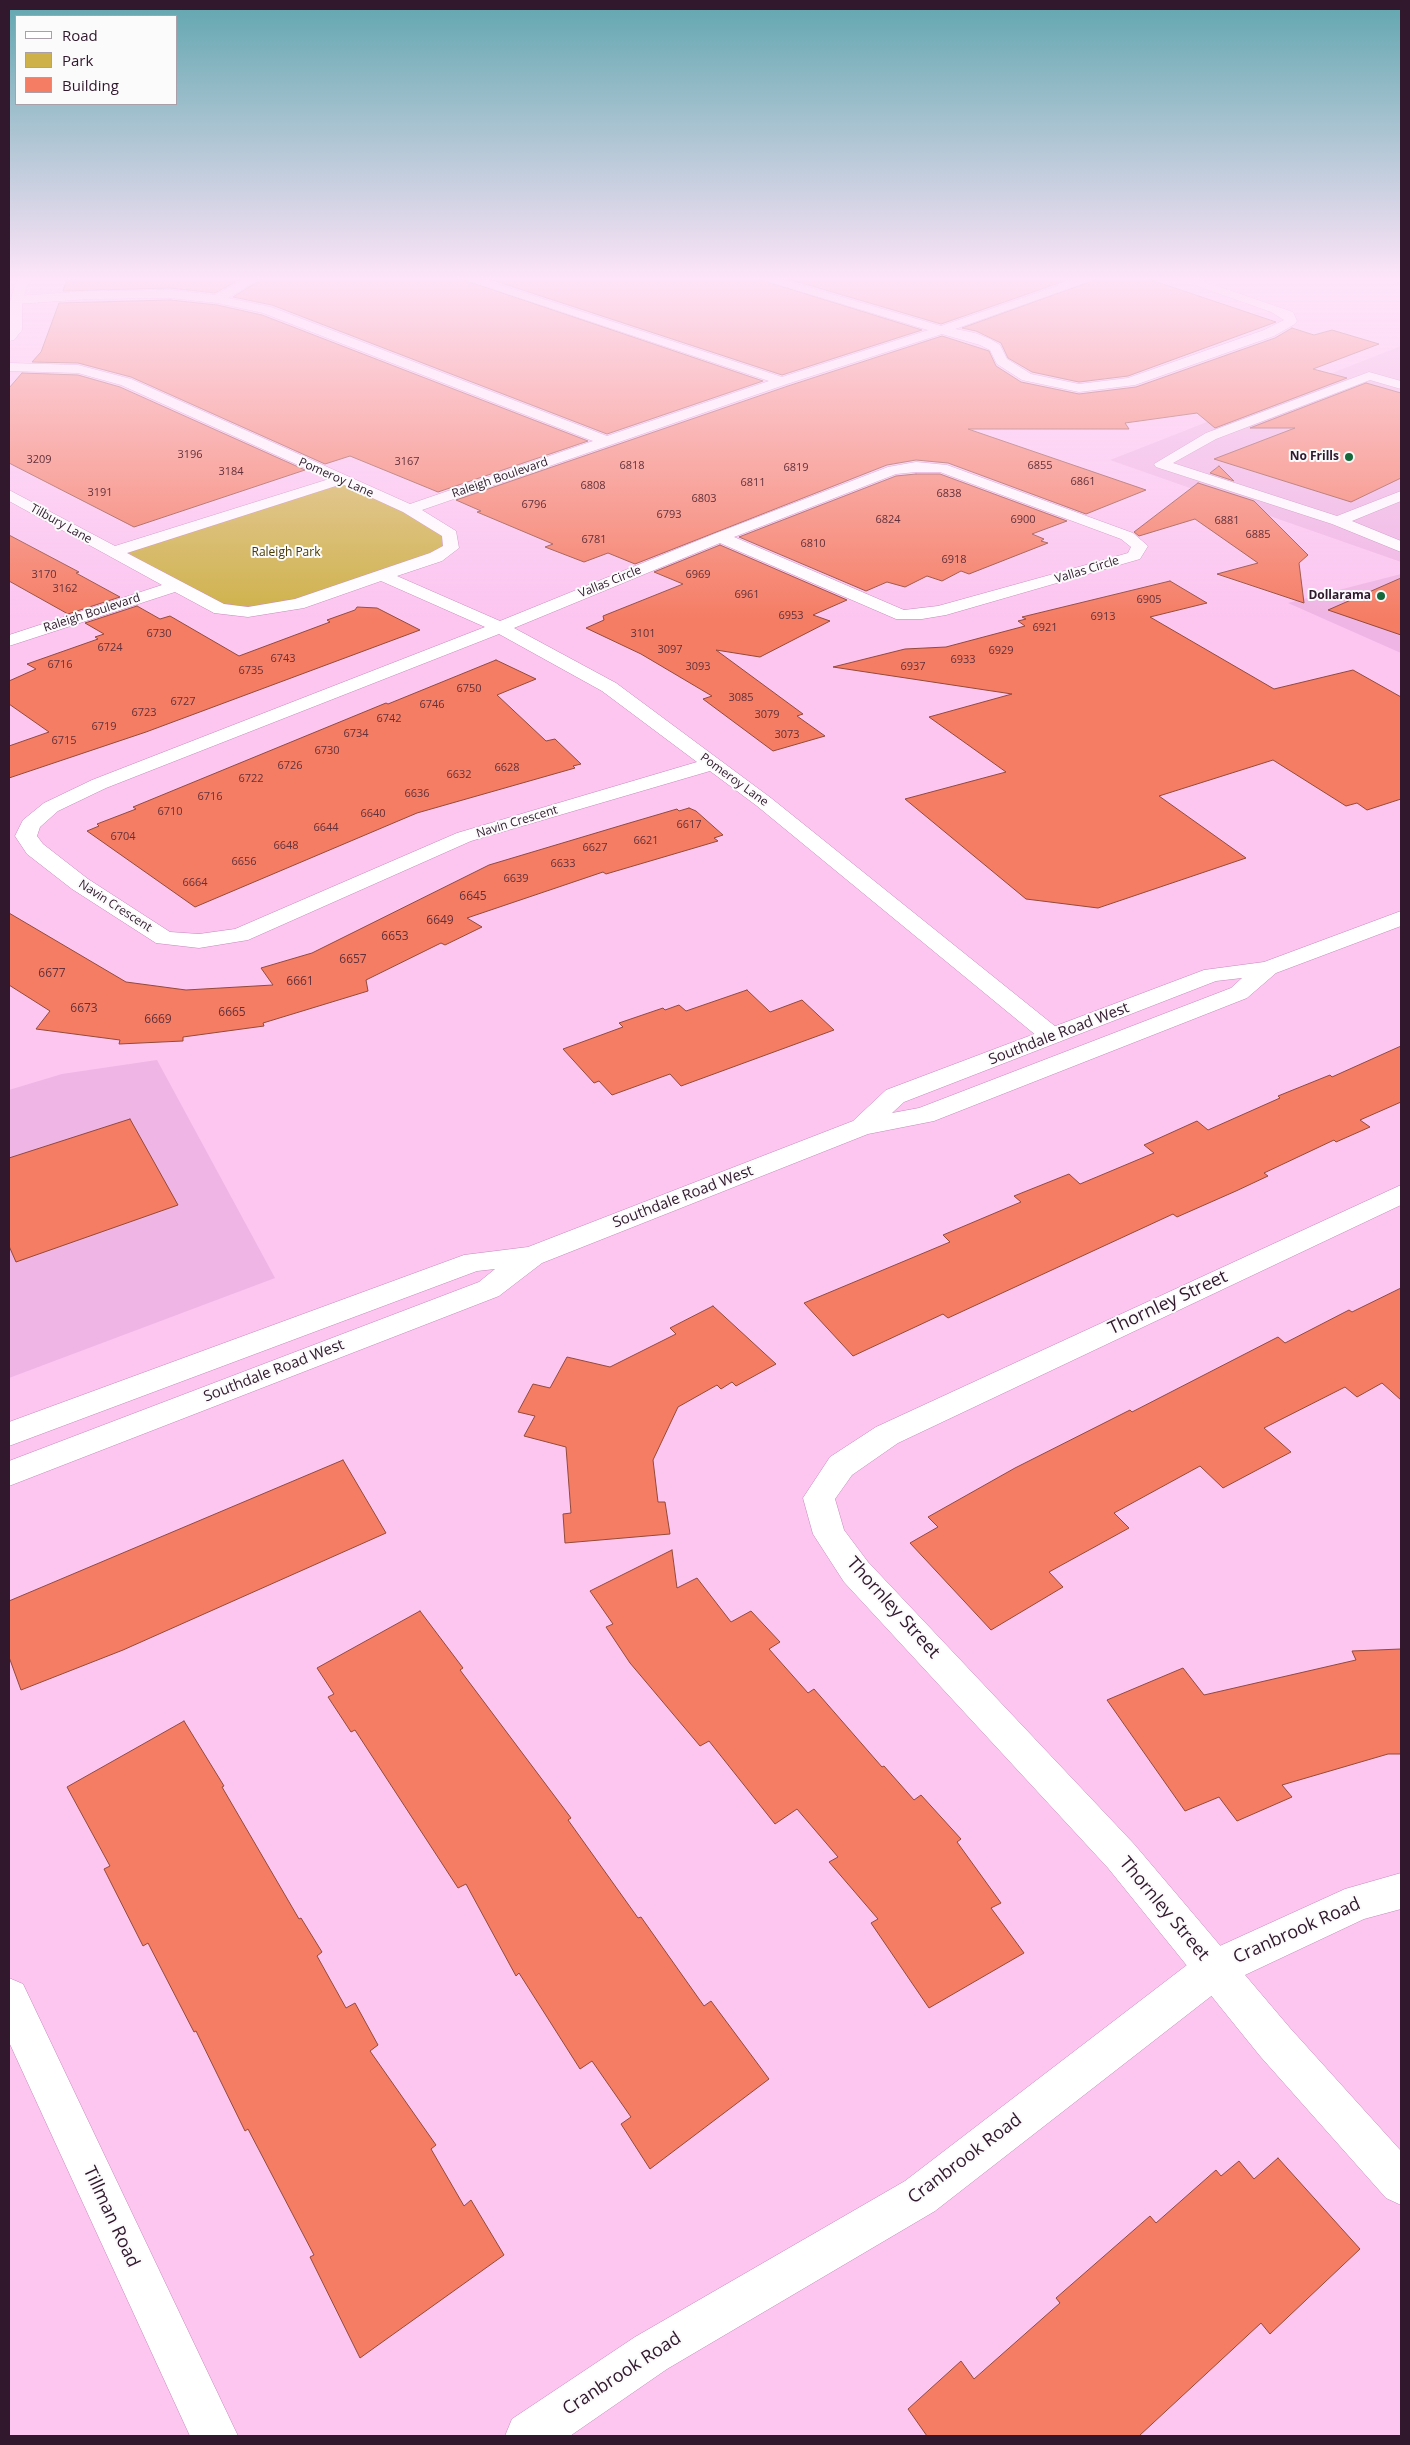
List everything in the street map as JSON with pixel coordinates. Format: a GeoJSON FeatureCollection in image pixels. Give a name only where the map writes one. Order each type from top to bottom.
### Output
{"type":"FeatureCollection","features":[{"type":"Feature","properties":{"kind":"street","name":"Pomeroy Lane"},"geometry":{"type":"LineString","coordinates":[[140,390],[409,509]]}},
{"type":"Feature","properties":{"kind":"street"},"geometry":{"type":"LineString","coordinates":[[475,390],[607,441]]}},
{"type":"Feature","properties":{"kind":"street","name":"Raleigh Boulevard"},"geometry":{"type":"LineString","coordinates":[[409,509],[755,390]]}},
{"type":"Feature","properties":{"kind":"street"},"geometry":{"type":"LineString","coordinates":[[1332,390],[1211,436],[1161,464],[1338,521],[1401,547]]}},
{"type":"Feature","properties":{"kind":"street","name":"Vallas Circle"},"geometry":{"type":"LineString","coordinates":[[500,627],[720,537],[893,470],[916,467],[942,468],[1127,536],[1140,546],[1134,556],[1099,567],[940,611],[922,614],[902,614],[720,537]]}},
{"type":"Feature","properties":{"kind":"street"},"geometry":{"type":"LineString","coordinates":[[113,552],[340,480]]}},
{"type":"Feature","properties":{"kind":"street","name":"Tilbury Lane"},"geometry":{"type":"LineString","coordinates":[[9,495],[113,552]]}},
{"type":"Feature","properties":{"kind":"street"},"geometry":{"type":"LineString","coordinates":[[1338,521],[1401,496]]}},
{"type":"Feature","properties":{"kind":"street","name":"Raleigh Boulevard"},"geometry":{"type":"LineString","coordinates":[[113,552],[220,609],[248,612],[298,604],[436,557],[451,548],[450,534],[409,509]]}},
{"type":"Feature","properties":{"kind":"street","name":"Pomeroy Lane"},"geometry":{"type":"LineString","coordinates":[[383,576],[500,627],[609,687],[771,808],[1052,1036]]}},
{"type":"Feature","properties":{"kind":"street","name":"Raleigh Boulevard"},"geometry":{"type":"LineString","coordinates":[[9,641],[174,586]]}},
{"type":"Feature","properties":{"kind":"street","name":"Navin Crescent"},"geometry":{"type":"LineString","coordinates":[[500,627],[99,784],[50,807],[30,824],[26,836],[35,849],[80,884],[164,938],[199,941],[240,934],[464,837],[712,764]]}},
{"type":"Feature","properties":{"kind":"street","name":"Southdale Road West"},"geometry":{"type":"LineString","coordinates":[[862,1127],[894,1096],[1212,975],[1268,968],[1401,918]]}},
{"type":"Feature","properties":{"kind":"street","name":"Southdale Road West"},"geometry":{"type":"LineString","coordinates":[[9,1434],[474,1262],[532,1256],[862,1127],[925,1115],[1239,993],[1268,968]]}},
{"type":"Feature","properties":{"kind":"street","name":"Thornley Street"},"geometry":{"type":"LineString","coordinates":[[1401,1194],[887,1435],[841,1466],[819,1498],[829,1534],[856,1572],[1121,1856],[1275,2042],[1401,2183]]}},
{"type":"Feature","properties":{"kind":"street","name":"Southdale Road West"},"geometry":{"type":"LineString","coordinates":[[9,1474],[489,1289],[532,1256]]}},
{"type":"Feature","properties":{"kind":"street","name":"Cranbrook Road"},"geometry":{"type":"LineString","coordinates":[[529,2436],[651,2353],[920,2196],[1214,1969],[1359,1902],[1401,1891]]}},
{"type":"Feature","properties":{"kind":"street","name":"Tillman Road"},"geometry":{"type":"LineString","coordinates":[[9,1998],[214,2436]]}},
{"type":"Feature","properties":{"kind":"shaded area"},"geometry":{"type":"Polygon","coordinates":[[[1288,390],[1401,390],[1401,562],[1110,460],[1288,390]]]}},
{"type":"Feature","properties":{"kind":"shaded area"},"geometry":{"type":"Polygon","coordinates":[[[1401,574],[1401,653],[1288,603],[1401,574]]]}},
{"type":"Feature","properties":{"kind":"shaded area"},"geometry":{"type":"Polygon","coordinates":[[[157,1060],[275,1278],[9,1378],[9,1090],[62,1074],[157,1060]]]}},
{"type":"Feature","properties":{"kind":"green space","name":"Raleigh Park"},"geometry":{"type":"Polygon","coordinates":[[[340,480],[450,534],[451,548],[298,604],[220,609],[113,552],[340,480]]]}},
{"type":"Feature","properties":{"kind":"building"},"geometry":{"type":"Polygon","coordinates":[[[9,390],[127,390],[305,470],[134,527],[9,463],[9,390]]]}},
{"type":"Feature","properties":{"kind":"building"},"geometry":{"type":"Polygon","coordinates":[[[160,390],[456,390],[588,441],[438,492],[350,456],[325,464],[160,390]]]}},
{"type":"Feature","properties":{"kind":"building"},"geometry":{"type":"Polygon","coordinates":[[[493,390],[736,390],[607,434],[493,390]]]}},
{"type":"Feature","properties":{"kind":"building"},"geometry":{"type":"Polygon","coordinates":[[[776,390],[1060,390],[1079,394],[1111,390],[1315,390],[1215,428],[1197,413],[1125,423],[1129,429],[968,429],[1146,490],[1086,514],[948,463],[916,460],[887,465],[635,564],[608,553],[584,562],[545,547],[553,544],[477,512],[481,511],[456,500],[776,390]]]}},
{"type":"Feature","properties":{"kind":"building"},"geometry":{"type":"Polygon","coordinates":[[[1348,390],[1391,390],[1401,393],[1401,478],[1351,502],[1214,459],[1295,428],[1250,428],[1348,390]]]}},
{"type":"Feature","properties":{"kind":"building"},"geometry":{"type":"Polygon","coordinates":[[[1219,466],[1234,481],[1210,473],[1219,466]]]}},
{"type":"Feature","properties":{"kind":"building"},"geometry":{"type":"Polygon","coordinates":[[[940,474],[1067,521],[1032,534],[1044,539],[1041,541],[1048,543],[969,574],[961,571],[942,581],[927,576],[905,587],[887,582],[866,591],[739,537],[896,476],[940,474]]]}},
{"type":"Feature","properties":{"kind":"building"},"geometry":{"type":"Polygon","coordinates":[[[1198,483],[1254,501],[1308,555],[1299,563],[1304,603],[1217,574],[1258,563],[1195,519],[1139,536],[1134,532],[1198,483]]]}},
{"type":"Feature","properties":{"kind":"building"},"geometry":{"type":"Polygon","coordinates":[[[9,535],[79,572],[76,573],[120,597],[68,614],[9,581],[9,535]]]}},
{"type":"Feature","properties":{"kind":"building"},"geometry":{"type":"Polygon","coordinates":[[[720,545],[847,600],[813,615],[830,621],[760,657],[716,650],[803,714],[797,716],[825,736],[773,751],[703,699],[712,696],[641,654],[586,628],[604,620],[603,616],[683,584],[654,572],[720,545]]]}},
{"type":"Feature","properties":{"kind":"building","name":"Dollarama"},"geometry":{"type":"Polygon","coordinates":[[[1401,578],[1401,635],[1328,610],[1401,578]]]}},
{"type":"Feature","properties":{"kind":"building"},"geometry":{"type":"Polygon","coordinates":[[[1170,581],[1207,603],[1150,617],[1274,689],[1353,670],[1401,697],[1401,799],[1367,810],[1357,803],[1346,806],[1273,760],[1159,796],[1246,858],[1098,908],[1026,899],[905,799],[1006,772],[929,717],[1012,694],[833,667],[905,649],[946,647],[1025,626],[1018,621],[1026,619],[1022,617],[1170,581]]]}},
{"type":"Feature","properties":{"kind":"building"},"geometry":{"type":"Polygon","coordinates":[[[137,606],[160,619],[170,616],[239,656],[330,622],[327,620],[355,610],[357,607],[377,608],[420,630],[146,732],[9,778],[9,746],[49,732],[9,704],[9,681],[36,669],[27,664],[98,639],[95,637],[104,634],[85,623],[137,606]]]}},
{"type":"Feature","properties":{"kind":"building"},"geometry":{"type":"Polygon","coordinates":[[[496,660],[536,679],[497,695],[546,741],[555,739],[581,764],[573,766],[575,768],[417,813],[195,907],[87,831],[99,826],[97,824],[136,809],[133,807],[496,660]]]}},
{"type":"Feature","properties":{"kind":"building"},"geometry":{"type":"Polygon","coordinates":[[[689,808],[696,811],[723,835],[714,838],[718,841],[606,874],[603,872],[467,918],[482,927],[445,945],[441,943],[366,980],[368,991],[263,1023],[264,1026],[183,1037],[183,1041],[119,1044],[120,1040],[36,1029],[50,1011],[9,985],[9,913],[126,982],[186,990],[273,985],[261,968],[312,953],[489,865],[677,809],[679,811],[689,808]]]}},
{"type":"Feature","properties":{"kind":"building"},"geometry":{"type":"Polygon","coordinates":[[[747,990],[770,1012],[802,1000],[834,1030],[681,1086],[670,1074],[612,1095],[599,1081],[594,1083],[563,1049],[623,1027],[619,1023],[663,1008],[665,1010],[679,1005],[686,1011],[747,990]]]}},
{"type":"Feature","properties":{"kind":"building"},"geometry":{"type":"Polygon","coordinates":[[[1401,1046],[1401,1102],[1360,1120],[1370,1127],[1336,1142],[1334,1140],[1264,1173],[1268,1176],[1236,1191],[1177,1217],[1173,1214],[948,1318],[943,1314],[853,1356],[804,1303],[950,1242],[943,1235],[1021,1202],[1014,1196],[1069,1174],[1080,1184],[1154,1153],[1144,1145],[1197,1121],[1208,1130],[1280,1098],[1278,1096],[1330,1075],[1332,1077],[1401,1046]]]}},
{"type":"Feature","properties":{"kind":"building"},"geometry":{"type":"Polygon","coordinates":[[[130,1119],[178,1205],[16,1262],[9,1246],[9,1158],[130,1119]]]}},
{"type":"Feature","properties":{"kind":"building"},"geometry":{"type":"Polygon","coordinates":[[[1401,1288],[1401,1400],[1382,1383],[1357,1397],[1345,1387],[1264,1428],[1291,1452],[1223,1488],[1200,1466],[1114,1513],[1129,1528],[1049,1572],[1063,1587],[991,1630],[910,1543],[938,1527],[928,1517],[1015,1468],[1130,1410],[1132,1412],[1278,1337],[1285,1343],[1349,1310],[1352,1312],[1401,1288]]]}},
{"type":"Feature","properties":{"kind":"building"},"geometry":{"type":"Polygon","coordinates":[[[713,1306],[776,1364],[736,1386],[732,1382],[721,1389],[717,1385],[678,1407],[653,1460],[658,1502],[665,1502],[670,1534],[565,1543],[563,1514],[571,1513],[566,1447],[524,1436],[535,1416],[518,1412],[533,1384],[550,1388],[567,1357],[610,1367],[676,1334],[670,1328],[713,1306]]]}},
{"type":"Feature","properties":{"kind":"building"},"geometry":{"type":"Polygon","coordinates":[[[343,1460],[386,1533],[123,1650],[21,1690],[9,1657],[9,1601],[343,1460]]]}},
{"type":"Feature","properties":{"kind":"building"},"geometry":{"type":"Polygon","coordinates":[[[672,1550],[677,1588],[697,1578],[731,1622],[751,1611],[780,1642],[769,1649],[808,1693],[814,1689],[882,1767],[884,1766],[914,1800],[921,1795],[961,1839],[957,1842],[1001,1903],[991,1908],[1024,1953],[929,2008],[871,1923],[878,1919],[829,1862],[838,1857],[797,1809],[775,1824],[709,1741],[700,1746],[630,1663],[606,1627],[613,1624],[590,1591],[672,1550]]]}},
{"type":"Feature","properties":{"kind":"building"},"geometry":{"type":"Polygon","coordinates":[[[420,1611],[463,1668],[460,1670],[571,1818],[568,1820],[638,1918],[641,1917],[704,2006],[711,2001],[769,2079],[650,2169],[621,2124],[631,2117],[592,2061],[580,2069],[519,1973],[516,1976],[466,1884],[458,1888],[355,1730],[351,1732],[328,1697],[334,1694],[317,1668],[420,1611]]]}},
{"type":"Feature","properties":{"kind":"building"},"geometry":{"type":"Polygon","coordinates":[[[1401,1649],[1401,1754],[1388,1754],[1282,1785],[1292,1797],[1237,1821],[1219,1797],[1185,1811],[1107,1700],[1183,1668],[1204,1695],[1356,1660],[1352,1651],[1401,1649]]]}},
{"type":"Feature","properties":{"kind":"building"},"geometry":{"type":"Polygon","coordinates":[[[184,1721],[224,1786],[222,1787],[299,1919],[301,1918],[322,1952],[317,1956],[346,2008],[355,2003],[378,2045],[370,2051],[436,2145],[431,2149],[464,2206],[471,2200],[504,2255],[360,2358],[310,2257],[314,2255],[248,2129],[245,2131],[196,2031],[194,2032],[148,1943],[143,1946],[104,1869],[110,1866],[67,1787],[184,1721]]]}},
{"type":"Feature","properties":{"kind":"building"},"geometry":{"type":"Polygon","coordinates":[[[1278,2158],[1360,2249],[1270,2334],[1261,2323],[1139,2436],[927,2436],[908,2409],[961,2361],[974,2379],[1060,2303],[1056,2298],[1150,2216],[1156,2223],[1216,2170],[1221,2176],[1239,2161],[1254,2179],[1278,2158]]]}},
{"type":"Feature","properties":{"kind":"place","name":"No Frills"},"geometry":{"type":"Point","coordinates":[1349,457]}},
{"type":"Feature","properties":{"kind":"place","name":"Dollarama"},"geometry":{"type":"Point","coordinates":[1381,596]}}]}
